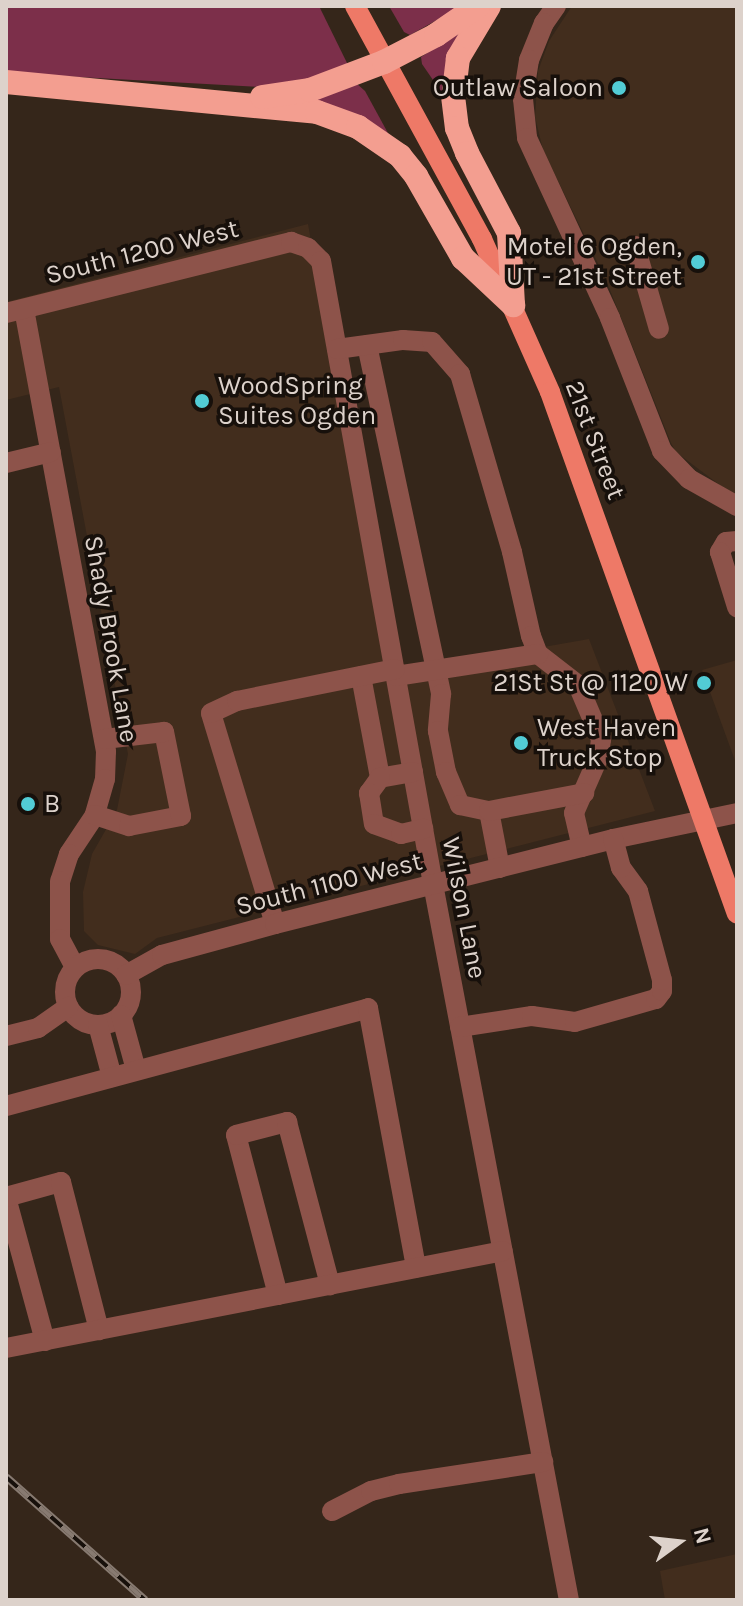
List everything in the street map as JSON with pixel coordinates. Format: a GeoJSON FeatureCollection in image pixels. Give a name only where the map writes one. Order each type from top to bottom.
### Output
{"type":"FeatureCollection","features":[{"type":"Feature","properties":{"kind":"highway"},"geometry":{"type":"LineString","coordinates":[[216,100],[310,90],[384,62],[436,35],[478,6]]}},
{"type":"Feature","properties":{"kind":"highway"},"geometry":{"type":"LineString","coordinates":[[489,6],[458,58],[453,96],[457,128],[467,153],[509,233],[513,305]]}},
{"type":"Feature","properties":{"kind":"highway"},"geometry":{"type":"LineString","coordinates":[[6,82],[317,112],[358,127],[379,139],[416,176],[463,258],[513,305]]}},
{"type":"Feature","properties":{"kind":"main road","name":"21st Street"},"geometry":{"type":"LineString","coordinates":[[355,6],[439,158],[513,305],[576,462],[737,914]]}},
{"type":"Feature","properties":{"kind":"street"},"geometry":{"type":"LineString","coordinates":[[556,6],[534,42],[523,99],[527,138],[537,167],[610,318],[656,441],[677,469],[737,506]]}},
{"type":"Feature","properties":{"kind":"street","name":"South 1200 West"},"geometry":{"type":"LineString","coordinates":[[15,311],[291,242]]}},
{"type":"Feature","properties":{"kind":"street","name":"Wilson Lane"},"geometry":{"type":"LineString","coordinates":[[291,242],[308,248],[321,261],[433,884],[569,1600]]}},
{"type":"Feature","properties":{"kind":"street"},"geometry":{"type":"LineString","coordinates":[[635,246],[659,329]]}},
{"type":"Feature","properties":{"kind":"street","name":"Shady Brook Lane"},"geometry":{"type":"LineString","coordinates":[[15,311],[51,452],[104,739],[105,779],[95,815],[69,854],[60,881],[60,939],[75,967]]}},
{"type":"Feature","properties":{"kind":"street"},"geometry":{"type":"LineString","coordinates":[[337,349],[403,340],[432,342],[460,374],[538,654],[578,685],[601,739],[599,756],[574,813],[582,847]]}},
{"type":"Feature","properties":{"kind":"street"},"geometry":{"type":"LineString","coordinates":[[367,345],[441,694],[438,731],[446,772],[460,805],[489,811],[584,793]]}},
{"type":"Feature","properties":{"kind":"street"},"geometry":{"type":"LineString","coordinates":[[6,463],[51,452]]}},
{"type":"Feature","properties":{"kind":"street"},"geometry":{"type":"LineString","coordinates":[[372,543],[408,536]]}},
{"type":"Feature","properties":{"kind":"street"},"geometry":{"type":"LineString","coordinates":[[737,541],[726,542],[720,552],[737,607]]}},
{"type":"Feature","properties":{"kind":"street"},"geometry":{"type":"LineString","coordinates":[[275,924],[211,713],[237,701],[361,676],[538,654]]}},
{"type":"Feature","properties":{"kind":"street"},"geometry":{"type":"LineString","coordinates":[[361,676],[380,778]]}},
{"type":"Feature","properties":{"kind":"street"},"geometry":{"type":"LineString","coordinates":[[95,815],[129,826],[181,816],[164,732],[155,730],[104,739]]}},
{"type":"Feature","properties":{"kind":"street"},"geometry":{"type":"LineString","coordinates":[[413,772],[380,778],[369,793],[374,824],[401,834],[423,829]]}},
{"type":"Feature","properties":{"kind":"street"},"geometry":{"type":"LineString","coordinates":[[489,811],[500,868]]}},
{"type":"Feature","properties":{"kind":"street","name":"South 1100 West"},"geometry":{"type":"LineString","coordinates":[[126,975],[162,955],[275,924],[613,839],[737,813]]}},
{"type":"Feature","properties":{"kind":"street"},"geometry":{"type":"LineString","coordinates":[[460,1027],[532,1016],[575,1022],[656,999],[662,991],[662,980],[638,891],[621,868],[613,839]]}},
{"type":"Feature","properties":{"kind":"street"},"geometry":{"type":"LineString","coordinates":[[98,958],[119,966],[126,975],[131,992],[121,1015],[113,1021],[98,1025],[80,1020],[68,1007],[64,989],[75,967],[98,958]]}},
{"type":"Feature","properties":{"kind":"street"},"geometry":{"type":"LineString","coordinates":[[6,1036],[38,1028],[68,1007]]}},
{"type":"Feature","properties":{"kind":"street"},"geometry":{"type":"LineString","coordinates":[[6,1106],[368,1008],[416,1268]]}},
{"type":"Feature","properties":{"kind":"street"},"geometry":{"type":"LineString","coordinates":[[121,1015],[136,1070]]}},
{"type":"Feature","properties":{"kind":"street"},"geometry":{"type":"LineString","coordinates":[[98,1025],[112,1077]]}},
{"type":"Feature","properties":{"kind":"street"},"geometry":{"type":"LineString","coordinates":[[278,1295],[236,1135],[287,1122],[330,1285]]}},
{"type":"Feature","properties":{"kind":"street"},"geometry":{"type":"LineString","coordinates":[[45,1341],[6,1197],[61,1182],[99,1330]]}},
{"type":"Feature","properties":{"kind":"street"},"geometry":{"type":"LineString","coordinates":[[6,1348],[503,1251]]}},
{"type":"Feature","properties":{"kind":"street"},"geometry":{"type":"LineString","coordinates":[[332,1511],[371,1491],[399,1484],[543,1462]]}},
{"type":"Feature","properties":{"kind":"shaded area"},"geometry":{"type":"Polygon","coordinates":[[[6,6],[319,6],[348,65],[298,82],[260,87],[6,73],[6,6]]]}},
{"type":"Feature","properties":{"kind":"shaded area"},"geometry":{"type":"Polygon","coordinates":[[[389,6],[462,6],[410,35],[404,32],[389,6]]]}},
{"type":"Feature","properties":{"kind":"shaded area"},"geometry":{"type":"Polygon","coordinates":[[[572,6],[737,6],[737,498],[676,452],[606,280],[543,150],[535,117],[538,71],[549,41],[572,6]]]}},
{"type":"Feature","properties":{"kind":"shaded area"},"geometry":{"type":"Polygon","coordinates":[[[462,30],[444,96],[422,64],[421,57],[462,30]]]}},
{"type":"Feature","properties":{"kind":"shaded area"},"geometry":{"type":"Polygon","coordinates":[[[356,83],[365,91],[389,135],[315,103],[315,96],[356,83]]]}},
{"type":"Feature","properties":{"kind":"shaded area"},"geometry":{"type":"Polygon","coordinates":[[[308,224],[383,650],[412,670],[589,639],[655,811],[157,938],[135,954],[98,945],[84,931],[83,892],[92,854],[117,810],[128,754],[59,387],[6,400],[6,302],[308,224]]]}},
{"type":"Feature","properties":{"kind":"shaded area"},"geometry":{"type":"Polygon","coordinates":[[[737,660],[737,766],[702,670],[737,660]]]}},
{"type":"Feature","properties":{"kind":"shaded area"},"geometry":{"type":"Polygon","coordinates":[[[737,1554],[737,1600],[665,1600],[660,1571],[737,1554]]]}},
{"type":"Feature","properties":{"kind":"railway"},"geometry":{"type":"LineString","coordinates":[[6,1477],[145,1600]]}},
{"type":"Feature","properties":{"kind":"place","name":"Outlaw Saloon"},"geometry":{"type":"Point","coordinates":[619,88]}},
{"type":"Feature","properties":{"kind":"place","name":"Motel 6 Ogden, UT - 21st Street"},"geometry":{"type":"Point","coordinates":[698,262]}},
{"type":"Feature","properties":{"kind":"place","name":"WoodSpring Suites Ogden"},"geometry":{"type":"Point","coordinates":[202,401]}},
{"type":"Feature","properties":{"kind":"place","name":"21St St @ 1120 W"},"geometry":{"type":"Point","coordinates":[704,683]}},
{"type":"Feature","properties":{"kind":"place","name":"West Haven Truck Stop"},"geometry":{"type":"Point","coordinates":[521,743]}},
{"type":"Feature","properties":{"kind":"place","name":"B"},"geometry":{"type":"Point","coordinates":[28,804]}}]}
